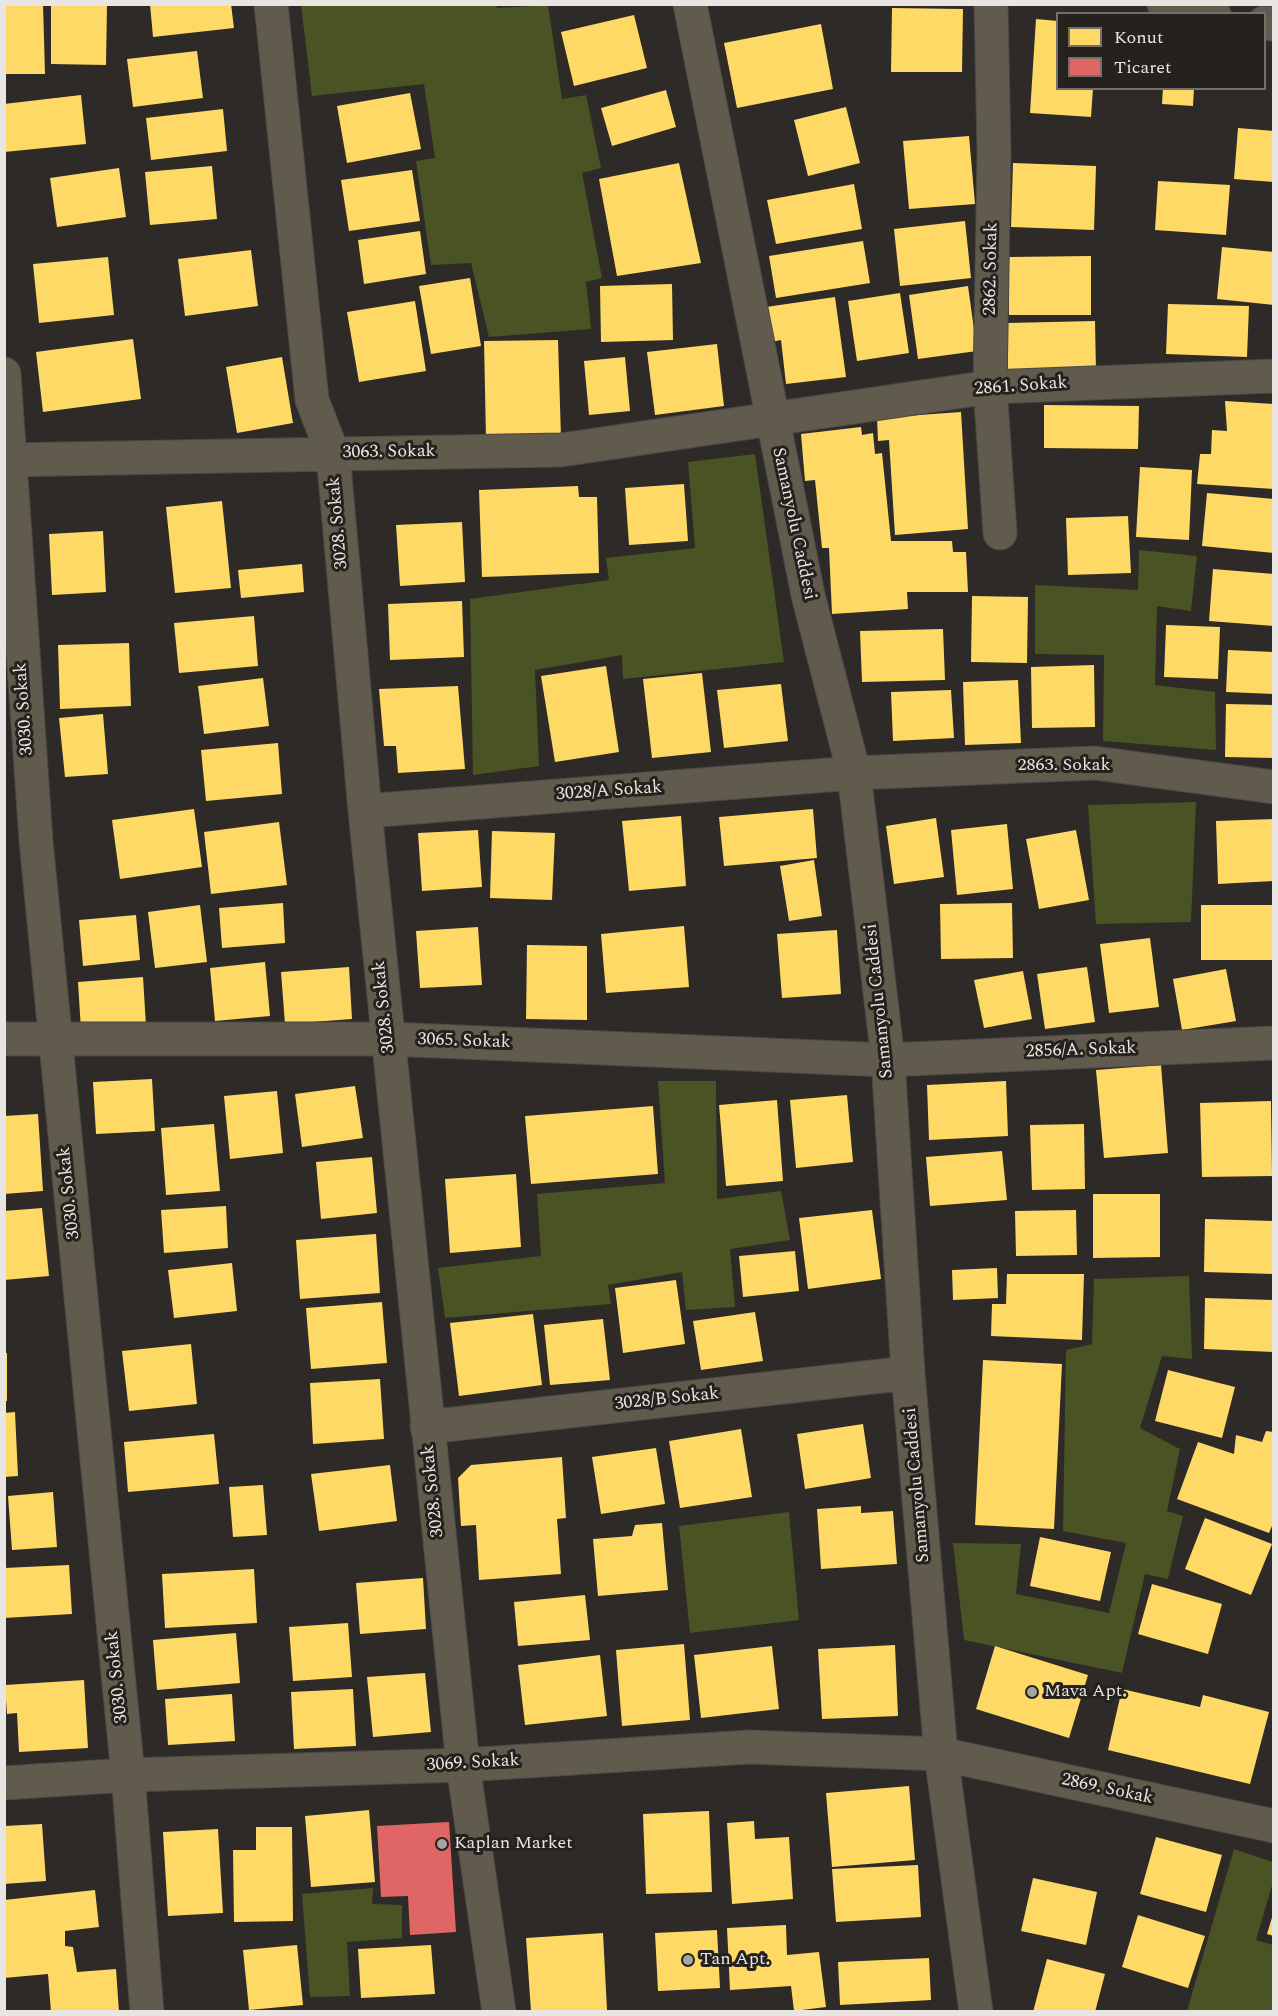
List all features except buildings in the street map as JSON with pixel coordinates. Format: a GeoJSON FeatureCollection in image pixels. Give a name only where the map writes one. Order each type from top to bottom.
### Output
{"type":"FeatureCollection","features":[{"type":"Feature","properties":{"kind":"street","name":"3028. Sokak"},"geometry":{"type":"LineString","coordinates":[[272,4],[312,400],[333,454],[365,811],[463,1765],[499,2012]]}},
{"type":"Feature","properties":{"kind":"street","name":"Samanyolu Caddesi"},"geometry":{"type":"LineString","coordinates":[[690,4],[771,420],[808,596],[854,773],[888,1060],[908,1373],[941,1754],[976,2012]]}},
{"type":"Feature","properties":{"kind":"street","name":"2862. Sokak"},"geometry":{"type":"LineString","coordinates":[[991,4],[994,153],[990,387],[1000,533]]}},
{"type":"Feature","properties":{"kind":"street"},"geometry":{"type":"LineString","coordinates":[[1164,4],[1204,12]]}},
{"type":"Feature","properties":{"kind":"street","name":"3030. Sokak"},"geometry":{"type":"LineString","coordinates":[[4,374],[20,637],[54,1039],[128,1775],[147,2012]]}},
{"type":"Feature","properties":{"kind":"street","name":"2861. Sokak"},"geometry":{"type":"LineString","coordinates":[[771,420],[990,387],[1274,376]]}},
{"type":"Feature","properties":{"kind":"street","name":"3063. Sokak"},"geometry":{"type":"LineString","coordinates":[[8,460],[561,450],[771,420]]}},
{"type":"Feature","properties":{"kind":"street","name":"2863. Sokak"},"geometry":{"type":"LineString","coordinates":[[854,773],[1095,763],[1274,787]]}},
{"type":"Feature","properties":{"kind":"street","name":"3028/A Sokak"},"geometry":{"type":"LineString","coordinates":[[365,811],[854,773]]}},
{"type":"Feature","properties":{"kind":"street","name":"3065. Sokak"},"geometry":{"type":"LineString","coordinates":[[4,1039],[389,1039],[888,1060]]}},
{"type":"Feature","properties":{"kind":"street","name":"2856/A. Sokak"},"geometry":{"type":"LineString","coordinates":[[888,1060],[1274,1043]]}},
{"type":"Feature","properties":{"kind":"street","name":"3028/B Sokak"},"geometry":{"type":"LineString","coordinates":[[427,1427],[908,1373]]}},
{"type":"Feature","properties":{"kind":"street","name":"3069. Sokak"},"geometry":{"type":"LineString","coordinates":[[4,1783],[128,1775],[463,1765],[749,1747],[941,1754]]}},
{"type":"Feature","properties":{"kind":"street","name":"2869. Sokak"},"geometry":{"type":"LineString","coordinates":[[941,1754],[1274,1826]]}},
{"type":"Feature","properties":{"kind":"green space"},"geometry":{"type":"Polygon","coordinates":[[[496,4],[497,8],[548,5],[562,99],[586,95],[601,168],[582,173],[602,278],[586,282],[591,329],[489,337],[471,263],[431,265],[416,161],[435,158],[424,84],[312,96],[301,5],[496,4]]]}},
{"type":"Feature","properties":{"kind":"green space"},"geometry":{"type":"Polygon","coordinates":[[[755,454],[784,662],[623,679],[622,655],[535,670],[539,766],[473,775],[470,599],[609,580],[606,558],[695,548],[688,462],[755,454]]]}},
{"type":"Feature","properties":{"kind":"green space"},"geometry":{"type":"Polygon","coordinates":[[[1139,550],[1197,556],[1191,611],[1157,606],[1155,685],[1215,692],[1216,750],[1103,741],[1104,655],[1035,654],[1035,585],[1138,590],[1139,550]]]}},
{"type":"Feature","properties":{"kind":"green space"},"geometry":{"type":"Polygon","coordinates":[[[1196,802],[1191,922],[1096,924],[1088,805],[1196,802]]]}},
{"type":"Feature","properties":{"kind":"green space"},"geometry":{"type":"Polygon","coordinates":[[[658,1081],[716,1081],[717,1199],[781,1191],[790,1240],[730,1249],[735,1307],[686,1310],[682,1272],[608,1285],[611,1304],[445,1318],[438,1268],[541,1256],[537,1194],[665,1183],[658,1081]]]}},
{"type":"Feature","properties":{"kind":"green space"},"geometry":{"type":"Polygon","coordinates":[[[1189,1276],[1192,1359],[1162,1356],[1140,1428],[1180,1449],[1167,1511],[1183,1516],[1168,1579],[1145,1574],[1122,1673],[964,1640],[953,1543],[1021,1544],[1016,1594],[1109,1613],[1126,1543],[1063,1531],[1066,1350],[1092,1344],[1094,1279],[1189,1276]]]}},
{"type":"Feature","properties":{"kind":"green space"},"geometry":{"type":"Polygon","coordinates":[[[789,1512],[799,1620],[690,1633],[679,1526],[789,1512]]]}},
{"type":"Feature","properties":{"kind":"green space"},"geometry":{"type":"Polygon","coordinates":[[[1234,1849],[1273,1862],[1273,1882],[1256,1940],[1273,1945],[1273,2011],[1187,2011],[1234,1849]]]}},
{"type":"Feature","properties":{"kind":"green space"},"geometry":{"type":"Polygon","coordinates":[[[373,1888],[372,1904],[402,1905],[402,1938],[347,1942],[350,1996],[310,1997],[302,1894],[373,1888]]]}},
{"type":"Feature","properties":{"kind":"place","name":"Mava Apt."},"geometry":{"type":"Point","coordinates":[1032,1692]}},
{"type":"Feature","properties":{"kind":"place","name":"Kaplan Market"},"geometry":{"type":"Point","coordinates":[442,1844]}},
{"type":"Feature","properties":{"kind":"place","name":"Tan Apt."},"geometry":{"type":"Point","coordinates":[688,1960]}}]}
